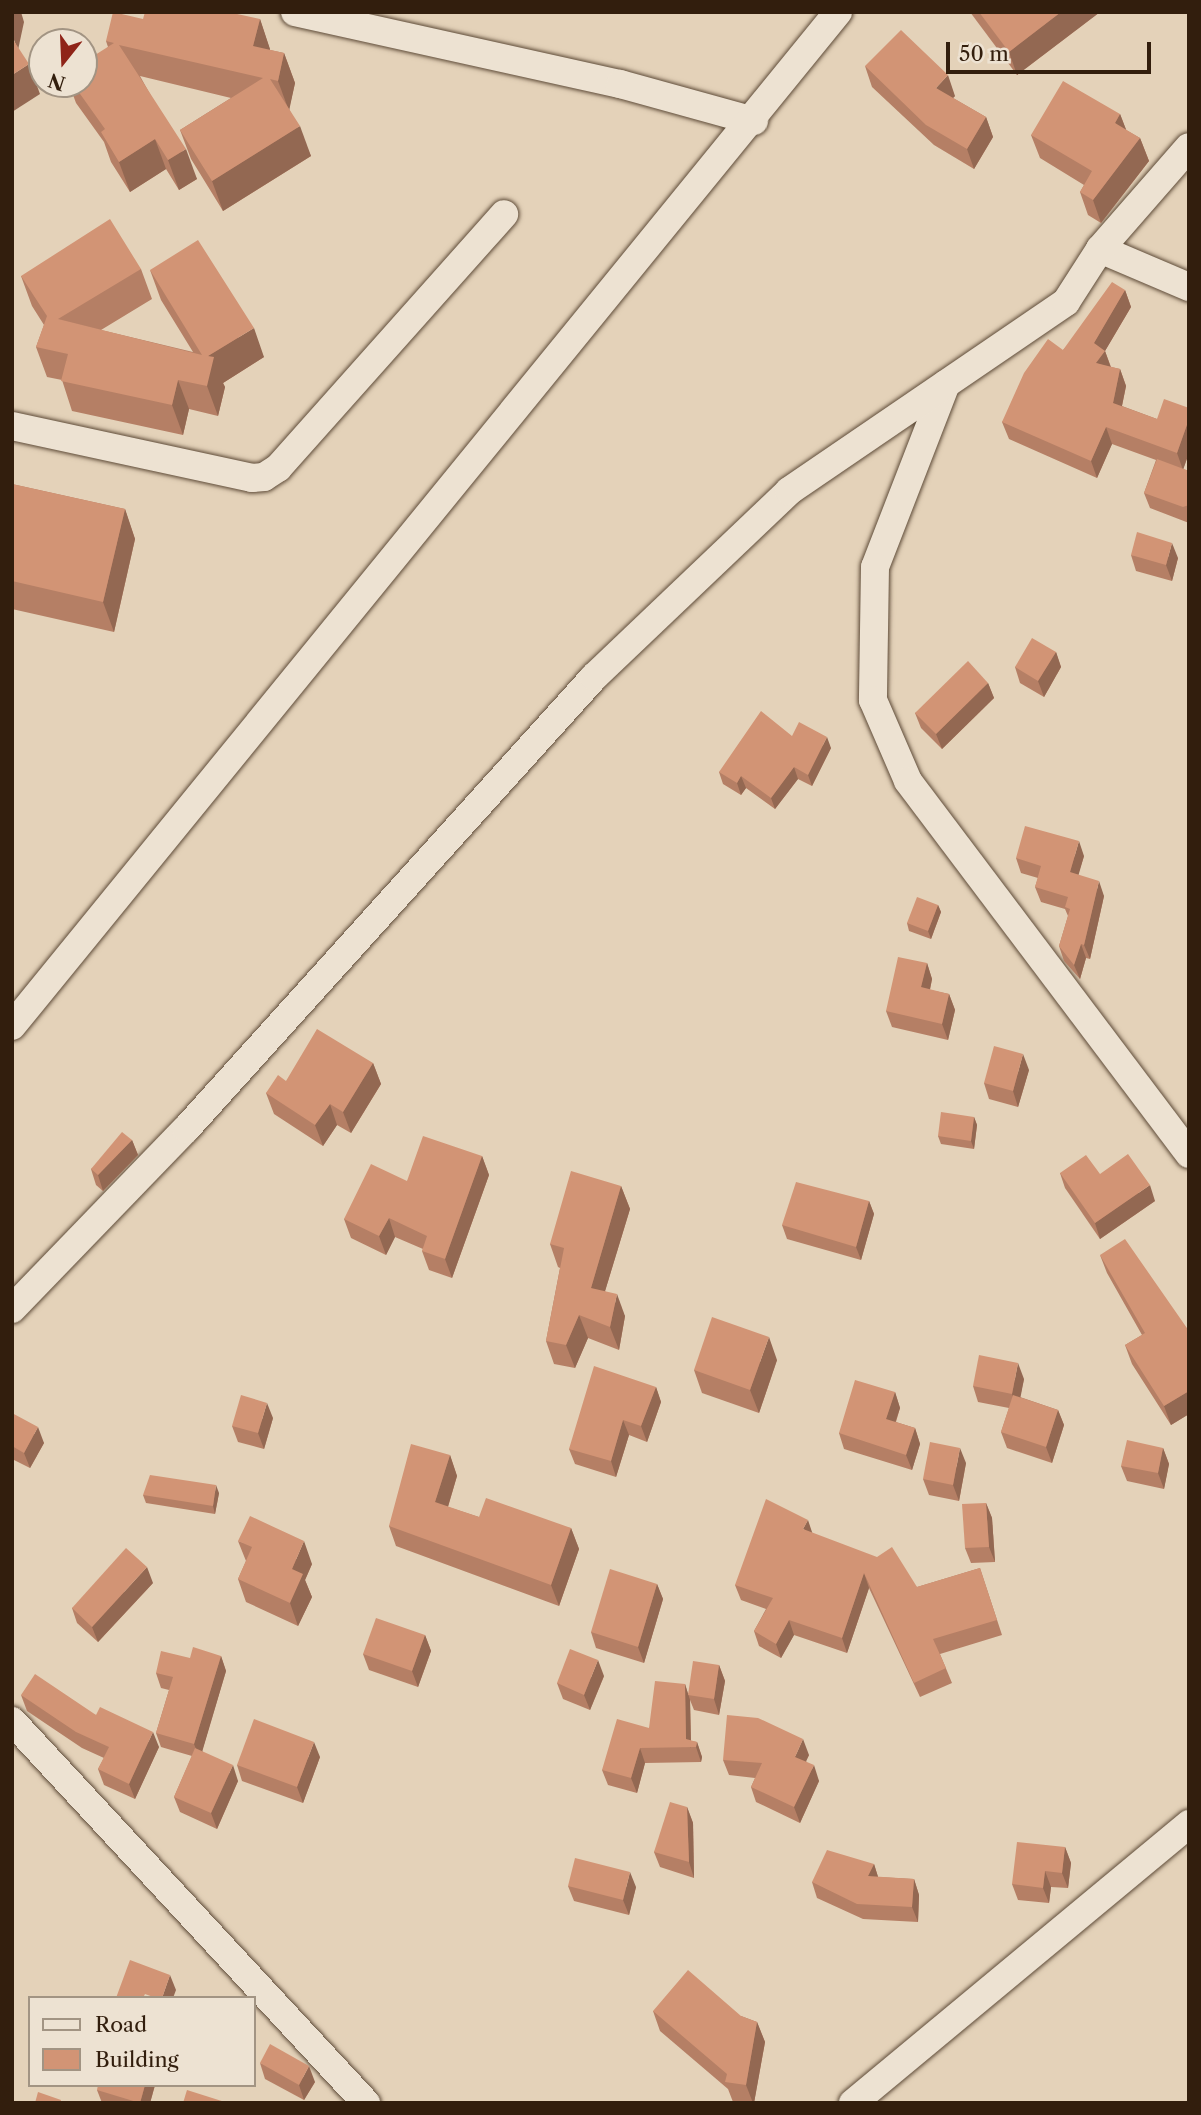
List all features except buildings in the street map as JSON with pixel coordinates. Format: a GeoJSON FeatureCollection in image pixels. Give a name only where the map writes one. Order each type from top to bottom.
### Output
{"type":"FeatureCollection","features":[{"type":"Feature","properties":{"kind":"street"},"geometry":{"type":"LineString","coordinates":[[295,12],[620,84],[754,121]]}},
{"type":"Feature","properties":{"kind":"street"},"geometry":{"type":"LineString","coordinates":[[12,1026],[754,121],[838,12]]}},
{"type":"Feature","properties":{"kind":"street"},"geometry":{"type":"LineString","coordinates":[[12,1309],[186,1129],[594,677],[789,491],[1066,302],[1100,249],[1189,147]]}},
{"type":"Feature","properties":{"kind":"street"},"geometry":{"type":"LineString","coordinates":[[12,426],[252,478],[264,477],[278,468],[504,214]]}},
{"type":"Feature","properties":{"kind":"street"},"geometry":{"type":"LineString","coordinates":[[1100,249],[1189,287]]}},
{"type":"Feature","properties":{"kind":"street"},"geometry":{"type":"LineString","coordinates":[[946,384],[875,567],[873,700],[908,781],[1189,1154]]}},
{"type":"Feature","properties":{"kind":"street"},"geometry":{"type":"LineString","coordinates":[[12,1721],[366,2103]]}},
{"type":"Feature","properties":{"kind":"street"},"geometry":{"type":"LineString","coordinates":[[853,2103],[1189,1824]]}}]}
